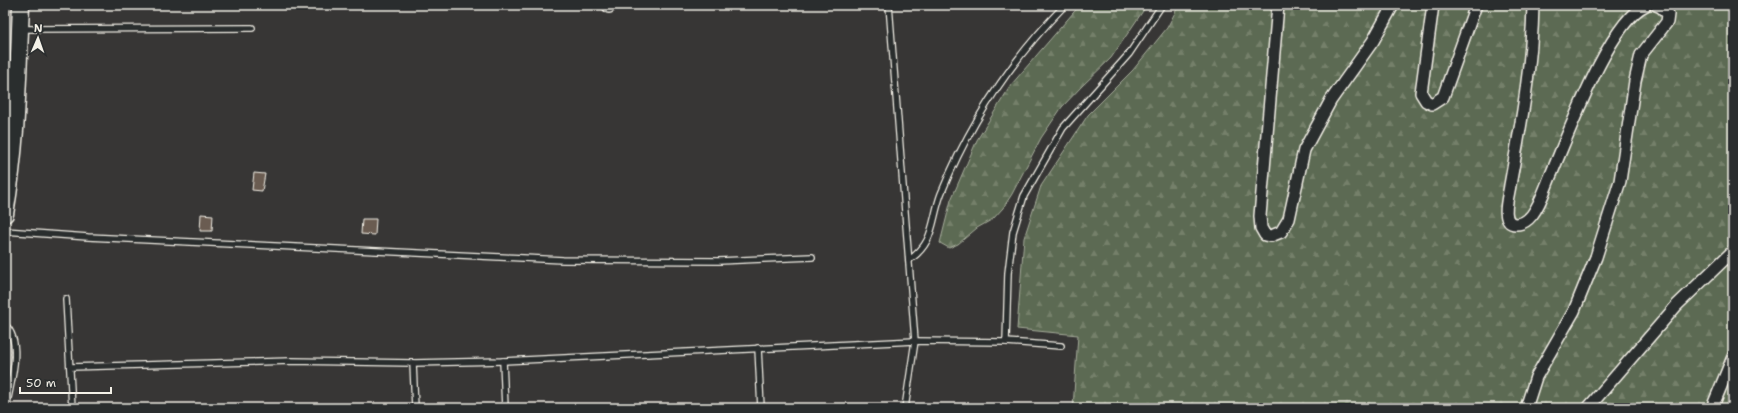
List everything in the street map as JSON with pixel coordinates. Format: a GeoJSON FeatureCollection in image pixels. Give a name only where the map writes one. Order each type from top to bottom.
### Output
{"type":"FeatureCollection","features":[{"type":"Feature","properties":{"kind":"main road"},"geometry":{"type":"LineString","coordinates":[[5,214],[8,184],[11,102],[20,29],[21,5]]}},
{"type":"Feature","properties":{"kind":"street"},"geometry":{"type":"LineString","coordinates":[[1278,5],[1260,216],[1261,228],[1265,235],[1271,236],[1281,232],[1289,219],[1304,150],[1331,100],[1373,41],[1393,5]]}},
{"type":"Feature","properties":{"kind":"street"},"geometry":{"type":"LineString","coordinates":[[1433,5],[1421,93],[1426,101],[1432,104],[1443,97],[1476,5]]}},
{"type":"Feature","properties":{"kind":"street"},"geometry":{"type":"LineString","coordinates":[[1533,5],[1529,69],[1520,137],[1506,216],[1510,222],[1514,224],[1522,223],[1532,216],[1599,65],[1626,22],[1638,9],[1646,5]]}},
{"type":"Feature","properties":{"kind":"street"},"geometry":{"type":"LineString","coordinates":[[1526,408],[1536,377],[1574,311],[1596,257],[1620,181],[1635,81],[1641,55],[1667,22],[1668,14],[1661,7],[1656,5]]}},
{"type":"Feature","properties":{"kind":"street"},"geometry":{"type":"LineString","coordinates":[[1588,408],[1677,305],[1733,251]]}},
{"type":"Feature","properties":{"kind":"street"},"geometry":{"type":"LineString","coordinates":[[1712,408],[1733,357]]}},
{"type":"Feature","properties":{"kind":"lane"},"geometry":{"type":"LineString","coordinates":[[890,5],[915,341],[905,408]]}},
{"type":"Feature","properties":{"kind":"lane"},"geometry":{"type":"LineString","coordinates":[[909,260],[920,253],[926,245],[940,198],[954,160],[978,116],[1009,70],[1038,32],[1065,5]]}},
{"type":"Feature","properties":{"kind":"lane"},"geometry":{"type":"LineString","coordinates":[[1006,342],[1007,280],[1012,232],[1024,196],[1063,128],[1129,54],[1162,5]]}},
{"type":"Feature","properties":{"kind":"lane"},"geometry":{"type":"LineString","coordinates":[[20,29],[252,28]]}},
{"type":"Feature","properties":{"kind":"lane"},"geometry":{"type":"LineString","coordinates":[[5,231],[88,237],[563,260],[719,261],[812,257]]}},
{"type":"Feature","properties":{"kind":"lane"},"geometry":{"type":"LineString","coordinates":[[66,299],[72,408]]}},
{"type":"Feature","properties":{"kind":"lane"},"geometry":{"type":"LineString","coordinates":[[5,325],[13,335],[15,350],[6,408]]}},
{"type":"Feature","properties":{"kind":"lane"},"geometry":{"type":"LineString","coordinates":[[70,367],[291,361],[412,363],[503,361],[915,341],[1006,342],[1061,346]]}},
{"type":"Feature","properties":{"kind":"lane"},"geometry":{"type":"LineString","coordinates":[[758,348],[761,408]]}},
{"type":"Feature","properties":{"kind":"lane"},"geometry":{"type":"LineString","coordinates":[[503,361],[505,408]]}},
{"type":"Feature","properties":{"kind":"lane"},"geometry":{"type":"LineString","coordinates":[[412,363],[416,408]]}},
{"type":"Feature","properties":{"kind":"green space"},"geometry":{"type":"Polygon","coordinates":[[[1080,5],[1147,5],[1111,58],[1062,107],[1041,138],[1012,194],[1003,208],[993,219],[977,228],[958,244],[949,248],[940,243],[951,200],[977,140],[1011,85],[1080,5]]]}},
{"type":"Feature","properties":{"kind":"green space"},"geometry":{"type":"Polygon","coordinates":[[[1179,5],[1733,5],[1733,408],[1073,408],[1078,335],[1017,329],[1024,238],[1041,186],[1088,115],[1133,70],[1167,28],[1179,5]]]}},
{"type":"Feature","properties":{"kind":"building"},"geometry":{"type":"Polygon","coordinates":[[[254,173],[265,174],[262,191],[252,190],[254,173]]]}},
{"type":"Feature","properties":{"kind":"building"},"geometry":{"type":"Polygon","coordinates":[[[201,214],[213,215],[212,231],[200,231],[201,214]]]}},
{"type":"Feature","properties":{"kind":"building"},"geometry":{"type":"Polygon","coordinates":[[[362,219],[376,219],[375,235],[361,234],[362,219]]]}}]}
